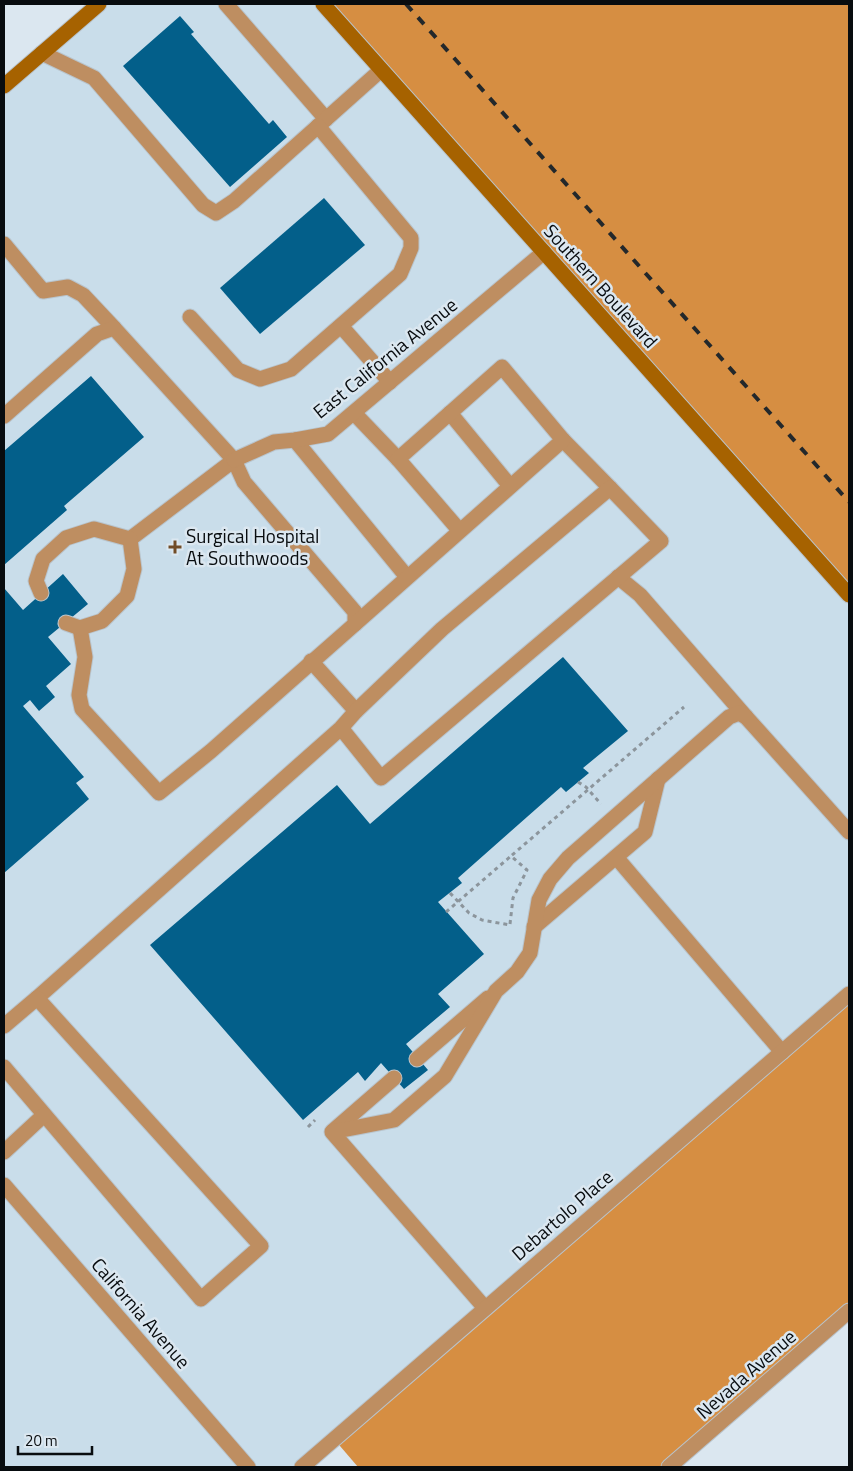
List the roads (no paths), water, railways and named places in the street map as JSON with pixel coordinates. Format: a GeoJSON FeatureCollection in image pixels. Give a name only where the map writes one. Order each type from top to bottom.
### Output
{"type":"FeatureCollection","features":[{"type":"Feature","properties":{"kind":"street"},"geometry":{"type":"LineString","coordinates":[[4,86],[99,4]]}},
{"type":"Feature","properties":{"kind":"street"},"geometry":{"type":"LineString","coordinates":[[190,317],[238,370],[260,380],[291,369],[341,326],[400,274],[412,248],[410,238],[322,122],[226,4]]}},
{"type":"Feature","properties":{"kind":"street","name":"Southern Boulevard"},"geometry":{"type":"LineString","coordinates":[[323,4],[849,595]]}},
{"type":"Feature","properties":{"kind":"street"},"geometry":{"type":"LineString","coordinates":[[42,53],[94,78],[203,205],[216,213],[234,201],[381,70]]}},
{"type":"Feature","properties":{"kind":"street"},"geometry":{"type":"LineString","coordinates":[[4,244],[43,291],[68,287],[76,291],[83,295],[114,328],[234,460],[244,482],[355,612],[355,624]]}},
{"type":"Feature","properties":{"kind":"street","name":"East California Avenue"},"geometry":{"type":"LineString","coordinates":[[130,539],[234,460],[274,442],[328,434],[544,252]]}},
{"type":"Feature","properties":{"kind":"street"},"geometry":{"type":"LineString","coordinates":[[341,326],[390,382]]}},
{"type":"Feature","properties":{"kind":"street"},"geometry":{"type":"LineString","coordinates":[[4,416],[97,334],[114,328]]}},
{"type":"Feature","properties":{"kind":"street"},"geometry":{"type":"LineString","coordinates":[[341,728],[381,778],[661,541],[563,440],[502,367],[398,460]]}},
{"type":"Feature","properties":{"kind":"street"},"geometry":{"type":"LineString","coordinates":[[354,413],[459,530]]}},
{"type":"Feature","properties":{"kind":"street"},"geometry":{"type":"LineString","coordinates":[[450,413],[510,486]]}},
{"type":"Feature","properties":{"kind":"street"},"geometry":{"type":"LineString","coordinates":[[295,440],[407,577]]}},
{"type":"Feature","properties":{"kind":"street"},"geometry":{"type":"LineString","coordinates":[[41,593],[36,580],[43,559],[66,538],[94,530],[130,539],[134,568],[127,596],[102,621],[73,625],[85,657],[79,695],[82,709],[158,793],[210,751],[563,440]]}},
{"type":"Feature","properties":{"kind":"street"},"geometry":{"type":"LineString","coordinates":[[4,1026],[341,728],[356,710],[442,630],[610,488]]}},
{"type":"Feature","properties":{"kind":"street"},"geometry":{"type":"LineString","coordinates":[[618,577],[640,595],[849,832]]}},
{"type":"Feature","properties":{"kind":"street"},"geometry":{"type":"LineString","coordinates":[[311,662],[356,710]]}},
{"type":"Feature","properties":{"kind":"street"},"geometry":{"type":"LineString","coordinates":[[418,1059],[517,972],[530,953],[539,900],[550,879],[568,858],[729,717],[739,713],[746,717]]}},
{"type":"Feature","properties":{"kind":"street"},"geometry":{"type":"LineString","coordinates":[[534,927],[646,832],[658,779]]}},
{"type":"Feature","properties":{"kind":"street"},"geometry":{"type":"LineString","coordinates":[[616,857],[782,1052]]}},
{"type":"Feature","properties":{"kind":"street"},"geometry":{"type":"LineString","coordinates":[[332,1132],[394,1120],[445,1076],[496,991]]}},
{"type":"Feature","properties":{"kind":"street","name":"Debartolo Place"},"geometry":{"type":"LineString","coordinates":[[302,1467],[849,994]]}},
{"type":"Feature","properties":{"kind":"street"},"geometry":{"type":"LineString","coordinates":[[4,1066],[201,1299],[261,1246],[37,998]]}},
{"type":"Feature","properties":{"kind":"street"},"geometry":{"type":"LineString","coordinates":[[332,1132],[394,1078]]}},
{"type":"Feature","properties":{"kind":"street"},"geometry":{"type":"LineString","coordinates":[[4,1152],[44,1115]]}},
{"type":"Feature","properties":{"kind":"street"},"geometry":{"type":"LineString","coordinates":[[332,1132],[486,1308]]}},
{"type":"Feature","properties":{"kind":"street","name":"California Avenue"},"geometry":{"type":"LineString","coordinates":[[4,1185],[248,1467]]}},
{"type":"Feature","properties":{"kind":"street","name":"Nevada Avenue"},"geometry":{"type":"LineString","coordinates":[[669,1467],[849,1311]]}},
{"type":"Feature","properties":{"kind":"railway"},"geometry":{"type":"LineString","coordinates":[[406,4],[849,502]]}},
{"type":"Feature","properties":{"kind":"place","name":"Surgical Hospital At Southwoods"},"geometry":{"type":"Point","coordinates":[175,547]}}]}
